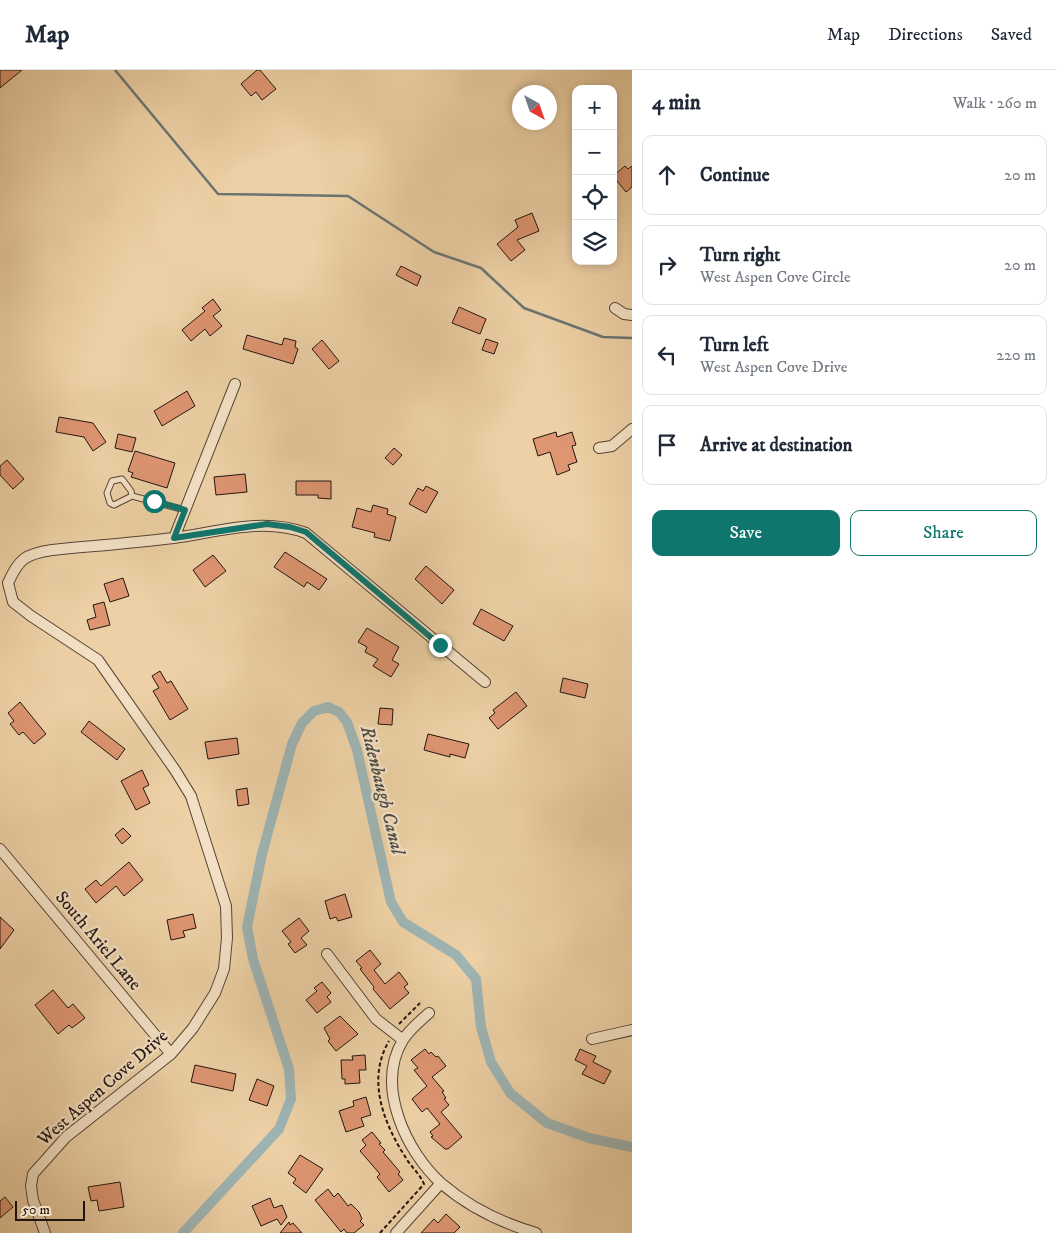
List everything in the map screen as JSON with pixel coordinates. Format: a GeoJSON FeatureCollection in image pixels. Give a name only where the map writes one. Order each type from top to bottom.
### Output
{"type":"FeatureCollection","features":[{"type":"Feature","properties":{"kind":"street"},"geometry":{"type":"LineString","coordinates":[[615,308],[624,314],[632,315]]}},
{"type":"Feature","properties":{"kind":"street"},"geometry":{"type":"LineString","coordinates":[[174,538],[235,384]]}},
{"type":"Feature","properties":{"kind":"street"},"geometry":{"type":"LineString","coordinates":[[599,448],[612,446],[632,429]]}},
{"type":"Feature","properties":{"kind":"street","name":"West Aspen Cove Drive"},"geometry":{"type":"LineString","coordinates":[[45,1233],[33,1200],[31,1186],[34,1174],[40,1164],[66,1137],[171,1054],[193,1028],[215,993],[224,969],[227,938],[226,906],[191,796],[98,660],[13,602],[8,583],[16,564],[32,553],[174,538],[267,524],[290,527],[306,532],[485,682]]}},
{"type":"Feature","properties":{"kind":"street","name":"South Ariel Lane"},"geometry":{"type":"LineString","coordinates":[[0,849],[171,1054]]}},
{"type":"Feature","properties":{"kind":"street"},"geometry":{"type":"LineString","coordinates":[[327,954],[376,1019],[403,1040]]}},
{"type":"Feature","properties":{"kind":"street"},"geometry":{"type":"LineString","coordinates":[[429,1013],[403,1040],[396,1057],[392,1078],[397,1115],[414,1148],[441,1182],[465,1201],[491,1216],[534,1233]]}},
{"type":"Feature","properties":{"kind":"street"},"geometry":{"type":"LineString","coordinates":[[592,1039],[632,1030]]}},
{"type":"Feature","properties":{"kind":"street"},"geometry":{"type":"LineString","coordinates":[[396,1233],[441,1182]]}},
{"type":"Feature","properties":{"kind":"lane"},"geometry":{"type":"LineString","coordinates":[[132,496],[131,491],[122,479],[112,481],[107,493],[110,503],[114,506],[132,496],[185,510]]}},
{"type":"Feature","properties":{"kind":"building"},"geometry":{"type":"Polygon","coordinates":[[[0,70],[22,70],[0,88],[0,70]]]}},
{"type":"Feature","properties":{"kind":"building"},"geometry":{"type":"Polygon","coordinates":[[[257,70],[260,70],[276,89],[262,100],[256,92],[251,96],[241,84],[257,70]]]}},
{"type":"Feature","properties":{"kind":"building"},"geometry":{"type":"Polygon","coordinates":[[[625,166],[628,169],[632,166],[632,187],[626,192],[617,181],[617,173],[625,166]]]}},
{"type":"Feature","properties":{"kind":"building"},"geometry":{"type":"Polygon","coordinates":[[[532,213],[539,231],[517,240],[525,250],[511,261],[497,244],[518,227],[515,220],[532,213]]]}},
{"type":"Feature","properties":{"kind":"building"},"geometry":{"type":"Polygon","coordinates":[[[401,266],[421,276],[417,286],[396,275],[401,266]]]}},
{"type":"Feature","properties":{"kind":"building"},"geometry":{"type":"Polygon","coordinates":[[[213,299],[221,310],[213,316],[222,326],[210,336],[205,329],[191,341],[182,330],[205,311],[202,308],[213,299]]]}},
{"type":"Feature","properties":{"kind":"building"},"geometry":{"type":"Polygon","coordinates":[[[459,307],[486,319],[480,334],[452,323],[459,307]]]}},
{"type":"Feature","properties":{"kind":"building"},"geometry":{"type":"Polygon","coordinates":[[[247,335],[282,345],[284,338],[296,341],[295,347],[298,349],[293,364],[243,349],[247,335]]]}},
{"type":"Feature","properties":{"kind":"building"},"geometry":{"type":"Polygon","coordinates":[[[486,339],[498,343],[494,354],[482,350],[486,339]]]}},
{"type":"Feature","properties":{"kind":"building"},"geometry":{"type":"Polygon","coordinates":[[[322,340],[339,361],[329,369],[312,349],[322,340]]]}},
{"type":"Feature","properties":{"kind":"building"},"geometry":{"type":"Polygon","coordinates":[[[187,391],[195,406],[162,426],[154,411],[187,391]]]}},
{"type":"Feature","properties":{"kind":"building"},"geometry":{"type":"Polygon","coordinates":[[[59,417],[93,423],[106,442],[93,451],[84,437],[56,432],[59,417]]]}},
{"type":"Feature","properties":{"kind":"building"},"geometry":{"type":"Polygon","coordinates":[[[556,432],[557,437],[572,432],[576,445],[572,446],[577,462],[568,465],[570,470],[557,475],[550,452],[538,456],[533,439],[556,432]]]}},
{"type":"Feature","properties":{"kind":"building"},"geometry":{"type":"Polygon","coordinates":[[[118,434],[136,438],[132,452],[115,448],[118,434]]]}},
{"type":"Feature","properties":{"kind":"building"},"geometry":{"type":"Polygon","coordinates":[[[394,448],[402,455],[393,465],[385,458],[394,448]]]}},
{"type":"Feature","properties":{"kind":"building"},"geometry":{"type":"Polygon","coordinates":[[[135,451],[175,463],[167,488],[131,477],[133,473],[128,471],[135,451]]]}},
{"type":"Feature","properties":{"kind":"building"},"geometry":{"type":"Polygon","coordinates":[[[7,460],[24,479],[13,489],[0,475],[0,466],[7,460]]]}},
{"type":"Feature","properties":{"kind":"building"},"geometry":{"type":"Polygon","coordinates":[[[245,474],[247,492],[216,495],[214,477],[245,474]]]}},
{"type":"Feature","properties":{"kind":"building"},"geometry":{"type":"Polygon","coordinates":[[[296,481],[331,481],[331,499],[318,498],[318,495],[296,495],[296,481]]]}},
{"type":"Feature","properties":{"kind":"building"},"geometry":{"type":"Polygon","coordinates":[[[426,486],[438,492],[426,513],[409,504],[418,488],[423,491],[426,486]]]}},
{"type":"Feature","properties":{"kind":"building"},"geometry":{"type":"Polygon","coordinates":[[[373,505],[388,509],[387,514],[396,517],[390,541],[374,537],[375,533],[352,527],[357,508],[371,512],[373,505]]]}},
{"type":"Feature","properties":{"kind":"building"},"geometry":{"type":"Polygon","coordinates":[[[285,552],[327,579],[319,590],[307,582],[304,587],[274,567],[285,552]]]}},
{"type":"Feature","properties":{"kind":"building"},"geometry":{"type":"Polygon","coordinates":[[[213,555],[226,571],[205,587],[193,570],[213,555]]]}},
{"type":"Feature","properties":{"kind":"building"},"geometry":{"type":"Polygon","coordinates":[[[426,566],[454,590],[442,604],[415,579],[426,566]]]}},
{"type":"Feature","properties":{"kind":"building"},"geometry":{"type":"Polygon","coordinates":[[[123,578],[129,596],[110,602],[104,584],[123,578]]]}},
{"type":"Feature","properties":{"kind":"building"},"geometry":{"type":"Polygon","coordinates":[[[104,602],[110,625],[90,630],[87,620],[96,617],[93,605],[104,602]]]}},
{"type":"Feature","properties":{"kind":"building"},"geometry":{"type":"Polygon","coordinates":[[[481,609],[513,626],[504,641],[473,624],[481,609]]]}},
{"type":"Feature","properties":{"kind":"building"},"geometry":{"type":"Polygon","coordinates":[[[367,628],[399,647],[392,660],[399,664],[391,677],[373,666],[378,659],[365,652],[367,647],[358,642],[367,628]]]}},
{"type":"Feature","properties":{"kind":"building"},"geometry":{"type":"Polygon","coordinates":[[[160,671],[167,683],[171,681],[188,709],[170,720],[153,691],[159,688],[152,676],[160,671]]]}},
{"type":"Feature","properties":{"kind":"building"},"geometry":{"type":"Polygon","coordinates":[[[563,678],[588,684],[585,698],[560,692],[563,678]]]}},
{"type":"Feature","properties":{"kind":"building"},"geometry":{"type":"Polygon","coordinates":[[[516,692],[527,706],[498,729],[489,718],[495,713],[493,710],[516,692]]]}},
{"type":"Feature","properties":{"kind":"building"},"geometry":{"type":"Polygon","coordinates":[[[20,702],[46,734],[34,744],[23,732],[19,735],[10,724],[14,721],[8,713],[20,702]]]}},
{"type":"Feature","properties":{"kind":"building"},"geometry":{"type":"Polygon","coordinates":[[[380,708],[393,709],[392,725],[378,724],[380,708]]]}},
{"type":"Feature","properties":{"kind":"building"},"geometry":{"type":"Polygon","coordinates":[[[89,721],[125,749],[117,760],[81,732],[89,721]]]}},
{"type":"Feature","properties":{"kind":"building"},"geometry":{"type":"Polygon","coordinates":[[[428,734],[469,744],[465,758],[450,754],[450,757],[424,750],[428,734]]]}},
{"type":"Feature","properties":{"kind":"building"},"geometry":{"type":"Polygon","coordinates":[[[237,738],[239,754],[208,759],[205,742],[237,738]]]}},
{"type":"Feature","properties":{"kind":"building"},"geometry":{"type":"Polygon","coordinates":[[[142,770],[149,785],[143,788],[150,803],[136,810],[121,781],[142,770]]]}},
{"type":"Feature","properties":{"kind":"building"},"geometry":{"type":"Polygon","coordinates":[[[247,788],[249,804],[238,806],[236,790],[247,788]]]}},
{"type":"Feature","properties":{"kind":"building"},"geometry":{"type":"Polygon","coordinates":[[[123,828],[131,836],[122,844],[115,835],[123,828]]]}},
{"type":"Feature","properties":{"kind":"building"},"geometry":{"type":"Polygon","coordinates":[[[129,862],[143,880],[124,896],[116,886],[96,903],[85,889],[96,880],[101,886],[129,862]]]}},
{"type":"Feature","properties":{"kind":"building"},"geometry":{"type":"Polygon","coordinates":[[[345,894],[352,917],[338,921],[336,917],[330,919],[325,901],[345,894]]]}},
{"type":"Feature","properties":{"kind":"building"},"geometry":{"type":"Polygon","coordinates":[[[193,914],[196,928],[183,931],[185,937],[171,940],[167,920],[193,914]]]}},
{"type":"Feature","properties":{"kind":"building"},"geometry":{"type":"Polygon","coordinates":[[[0,917],[14,930],[0,949],[0,917]]]}},
{"type":"Feature","properties":{"kind":"building"},"geometry":{"type":"Polygon","coordinates":[[[299,918],[309,931],[301,938],[307,945],[295,953],[288,944],[291,942],[282,931],[299,918]]]}},
{"type":"Feature","properties":{"kind":"building"},"geometry":{"type":"Polygon","coordinates":[[[370,950],[381,964],[374,970],[385,984],[399,972],[408,984],[404,987],[409,993],[390,1009],[373,989],[374,987],[356,961],[370,950]]]}},
{"type":"Feature","properties":{"kind":"building"},"geometry":{"type":"Polygon","coordinates":[[[322,982],[331,993],[327,997],[331,1002],[317,1013],[306,1000],[317,991],[314,988],[322,982]]]}},
{"type":"Feature","properties":{"kind":"building"},"geometry":{"type":"Polygon","coordinates":[[[53,990],[68,1008],[73,1004],[85,1018],[72,1028],[69,1025],[58,1034],[35,1005],[53,990]]]}},
{"type":"Feature","properties":{"kind":"building"},"geometry":{"type":"Polygon","coordinates":[[[340,1016],[358,1034],[336,1051],[328,1041],[330,1039],[324,1028],[340,1016]]]}},
{"type":"Feature","properties":{"kind":"building"},"geometry":{"type":"Polygon","coordinates":[[[425,1049],[429,1054],[431,1052],[436,1057],[438,1056],[446,1066],[432,1077],[444,1091],[442,1092],[446,1098],[444,1099],[449,1105],[441,1112],[462,1137],[448,1149],[445,1149],[431,1137],[433,1136],[430,1132],[440,1124],[427,1108],[422,1112],[412,1099],[427,1086],[414,1070],[418,1068],[411,1060],[425,1049]]]}},
{"type":"Feature","properties":{"kind":"building"},"geometry":{"type":"Polygon","coordinates":[[[580,1049],[596,1056],[593,1062],[611,1071],[604,1084],[582,1074],[587,1066],[575,1060],[580,1049]]]}},
{"type":"Feature","properties":{"kind":"building"},"geometry":{"type":"Polygon","coordinates":[[[365,1055],[366,1070],[359,1070],[360,1083],[345,1084],[345,1079],[342,1079],[341,1060],[353,1060],[352,1056],[365,1055]]]}},
{"type":"Feature","properties":{"kind":"building"},"geometry":{"type":"Polygon","coordinates":[[[195,1065],[236,1074],[233,1091],[191,1082],[195,1065]]]}},
{"type":"Feature","properties":{"kind":"building"},"geometry":{"type":"Polygon","coordinates":[[[257,1079],[274,1086],[267,1106],[249,1100],[257,1079]]]}},
{"type":"Feature","properties":{"kind":"building"},"geometry":{"type":"Polygon","coordinates":[[[366,1097],[371,1115],[361,1118],[364,1126],[346,1132],[339,1111],[354,1106],[353,1101],[366,1097]]]}},
{"type":"Feature","properties":{"kind":"building"},"geometry":{"type":"Polygon","coordinates":[[[372,1132],[385,1150],[383,1152],[400,1172],[398,1174],[403,1180],[389,1192],[377,1177],[380,1174],[360,1151],[366,1145],[362,1140],[372,1132]]]}},
{"type":"Feature","properties":{"kind":"building"},"geometry":{"type":"Polygon","coordinates":[[[300,1155],[323,1169],[306,1193],[293,1183],[296,1179],[288,1173],[300,1155]]]}},
{"type":"Feature","properties":{"kind":"building"},"geometry":{"type":"Polygon","coordinates":[[[120,1182],[124,1207],[99,1211],[97,1200],[91,1201],[88,1187],[120,1182]]]}},
{"type":"Feature","properties":{"kind":"building"},"geometry":{"type":"Polygon","coordinates":[[[328,1189],[334,1197],[338,1193],[348,1206],[351,1204],[359,1212],[362,1219],[360,1221],[364,1225],[354,1233],[347,1233],[344,1229],[341,1232],[315,1200],[328,1189]]]}},
{"type":"Feature","properties":{"kind":"building"},"geometry":{"type":"Polygon","coordinates":[[[5,1197],[13,1207],[0,1218],[0,1201],[5,1197]]]}},
{"type":"Feature","properties":{"kind":"building"},"geometry":{"type":"Polygon","coordinates":[[[270,1198],[274,1208],[282,1205],[287,1217],[281,1225],[277,1219],[261,1226],[252,1206],[270,1198]]]}},
{"type":"Feature","properties":{"kind":"building"},"geometry":{"type":"Polygon","coordinates":[[[446,1214],[460,1227],[454,1233],[421,1233],[434,1219],[438,1223],[446,1214]]]}},
{"type":"Feature","properties":{"kind":"building"},"geometry":{"type":"Polygon","coordinates":[[[289,1222],[290,1225],[293,1223],[302,1233],[280,1233],[289,1222]]]}},
{"type":"Feature","properties":{"kind":"waterway"},"geometry":{"type":"LineString","coordinates":[[115,70],[218,194],[348,196],[434,252],[481,268],[524,308],[603,337],[632,338]]}},
{"type":"Feature","properties":{"kind":"waterway","name":"Ridenbaugh Canal"},"geometry":{"type":"LineString","coordinates":[[183,1233],[279,1129],[291,1099],[289,1069],[253,959],[247,927],[262,854],[292,744],[302,723],[314,711],[328,707],[339,712],[347,722],[357,750],[391,902],[403,922],[456,955],[476,979],[481,1027],[491,1062],[510,1093],[547,1123],[589,1138],[632,1147]]}},
{"type":"Feature","properties":{"kind":"route"},"geometry":{"type":"LineString","coordinates":[[154,501],[185,510],[174,538],[267,524],[290,527],[306,532],[440,645]]}}]}
